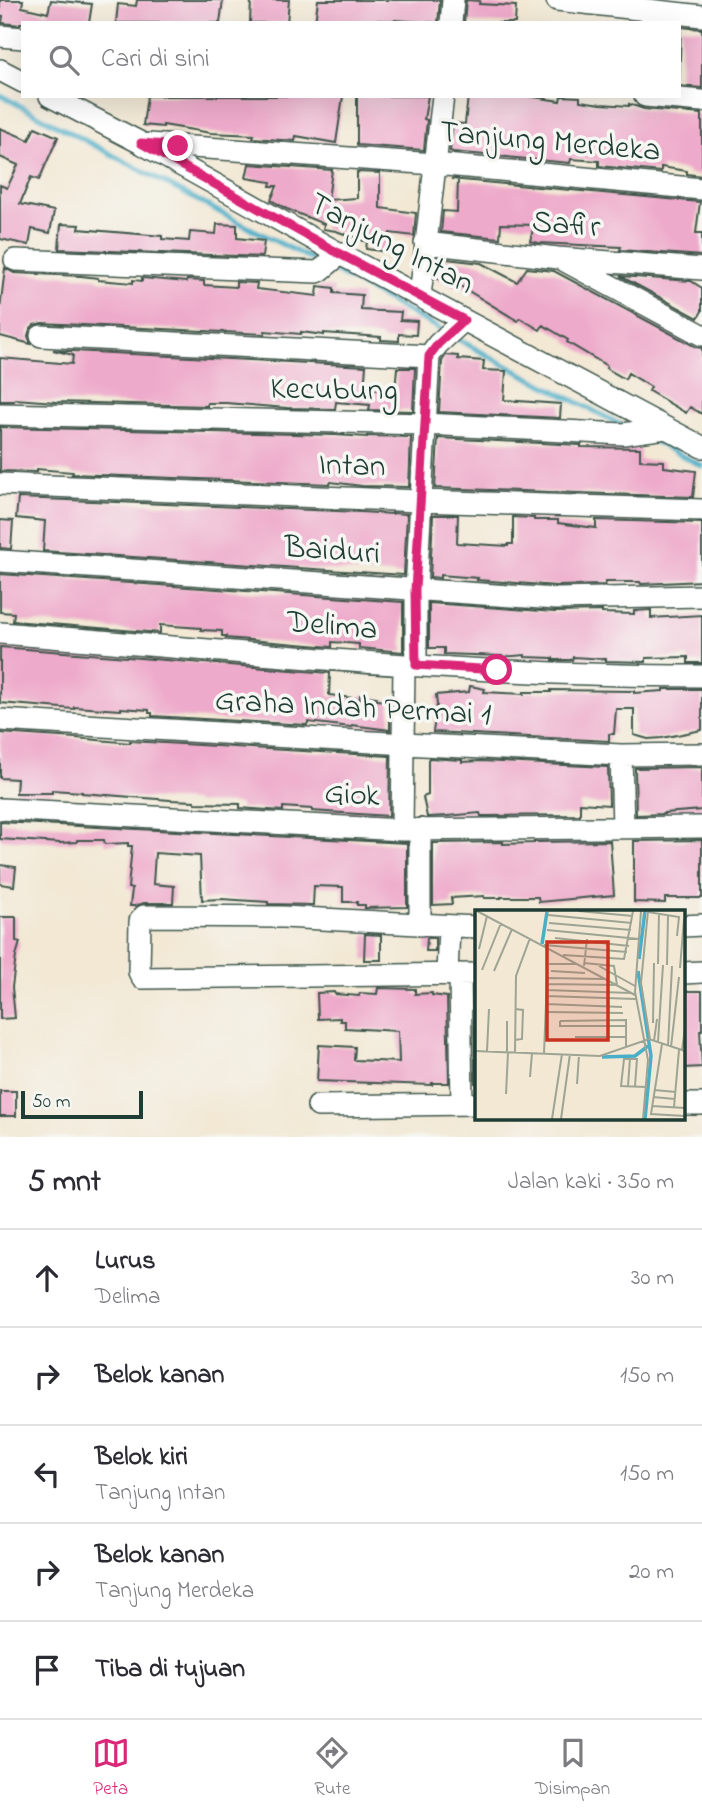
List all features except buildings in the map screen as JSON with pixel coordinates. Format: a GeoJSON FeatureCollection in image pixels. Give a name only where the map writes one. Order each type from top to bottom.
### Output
{"type":"FeatureCollection","features":[{"type":"Feature","properties":{"kind":"street"},"geometry":{"type":"LineString","coordinates":[[450,21],[453,0]]}},
{"type":"Feature","properties":{"kind":"street"},"geometry":{"type":"LineString","coordinates":[[557,0],[702,16]]}},
{"type":"Feature","properties":{"kind":"street"},"geometry":{"type":"LineString","coordinates":[[0,36],[21,38]]}},
{"type":"Feature","properties":{"kind":"street"},"geometry":{"type":"LineString","coordinates":[[0,70],[21,81]]}},
{"type":"Feature","properties":{"kind":"street","name":"Tanjung Intan"},"geometry":{"type":"LineString","coordinates":[[54,98],[141,143],[331,262],[420,296],[459,325],[660,429],[702,447]]}},
{"type":"Feature","properties":{"kind":"street"},"geometry":{"type":"LineString","coordinates":[[420,296],[443,98]]}},
{"type":"Feature","properties":{"kind":"street"},"geometry":{"type":"LineString","coordinates":[[664,98],[702,102]]}},
{"type":"Feature","properties":{"kind":"street","name":"Tanjung Merdeka"},"geometry":{"type":"LineString","coordinates":[[141,143],[435,164],[702,189]]}},
{"type":"Feature","properties":{"kind":"street","name":"Safir"},"geometry":{"type":"LineString","coordinates":[[425,243],[558,258],[702,269]]}},
{"type":"Feature","properties":{"kind":"street"},"geometry":{"type":"LineString","coordinates":[[558,258],[702,335]]}},
{"type":"Feature","properties":{"kind":"street"},"geometry":{"type":"LineString","coordinates":[[15,260],[310,272],[331,262]]}},
{"type":"Feature","properties":{"kind":"street"},"geometry":{"type":"LineString","coordinates":[[420,925],[404,744],[425,425],[434,350],[459,325]]}},
{"type":"Feature","properties":{"kind":"street"},"geometry":{"type":"LineString","coordinates":[[41,336],[434,350]]}},
{"type":"Feature","properties":{"kind":"street","name":"Kecubung"},"geometry":{"type":"LineString","coordinates":[[0,414],[425,425],[624,434],[660,429]]}},
{"type":"Feature","properties":{"kind":"street","name":"Intan"},"geometry":{"type":"LineString","coordinates":[[0,484],[420,502],[702,510]]}},
{"type":"Feature","properties":{"kind":"street","name":"Baiduri"},"geometry":{"type":"LineString","coordinates":[[0,561],[556,599],[702,596]]}},
{"type":"Feature","properties":{"kind":"street","name":"Delima"},"geometry":{"type":"LineString","coordinates":[[0,633],[410,665],[702,676]]}},
{"type":"Feature","properties":{"kind":"street","name":"Graha Indah Permai 1"},"geometry":{"type":"LineString","coordinates":[[0,720],[621,755],[702,754]]}},
{"type":"Feature","properties":{"kind":"street"},"geometry":{"type":"LineString","coordinates":[[621,755],[623,827]]}},
{"type":"Feature","properties":{"kind":"street","name":"Giok"},"geometry":{"type":"LineString","coordinates":[[0,809],[411,830],[702,827]]}},
{"type":"Feature","properties":{"kind":"street"},"geometry":{"type":"LineString","coordinates":[[461,974],[142,978],[139,972],[140,921],[144,916],[283,917],[475,928]]}},
{"type":"Feature","properties":{"kind":"street"},"geometry":{"type":"LineString","coordinates":[[684,926],[702,925]]}},
{"type":"Feature","properties":{"kind":"street"},"geometry":{"type":"LineString","coordinates":[[318,1106],[469,1104],[461,974],[449,927]]}},
{"type":"Feature","properties":{"kind":"street"},"geometry":{"type":"LineString","coordinates":[[684,973],[702,972]]}},
{"type":"Feature","properties":{"kind":"street"},"geometry":{"type":"LineString","coordinates":[[684,1104],[702,1104]]}},
{"type":"Feature","properties":{"kind":"waterway"},"geometry":{"type":"LineString","coordinates":[[0,95],[319,263]]}},
{"type":"Feature","properties":{"kind":"waterway"},"geometry":{"type":"LineString","coordinates":[[331,269],[445,332]]}},
{"type":"Feature","properties":{"kind":"waterway"},"geometry":{"type":"LineString","coordinates":[[454,337],[625,427]]}},
{"type":"Feature","properties":{"kind":"waterway"},"geometry":{"type":"LineString","coordinates":[[646,437],[702,466]]}},
{"type":"Feature","properties":{"kind":"route"},"geometry":{"type":"LineString","coordinates":[[178,146],[141,143],[464,320],[429,356],[415,590],[416,665],[497,670]]}}]}
